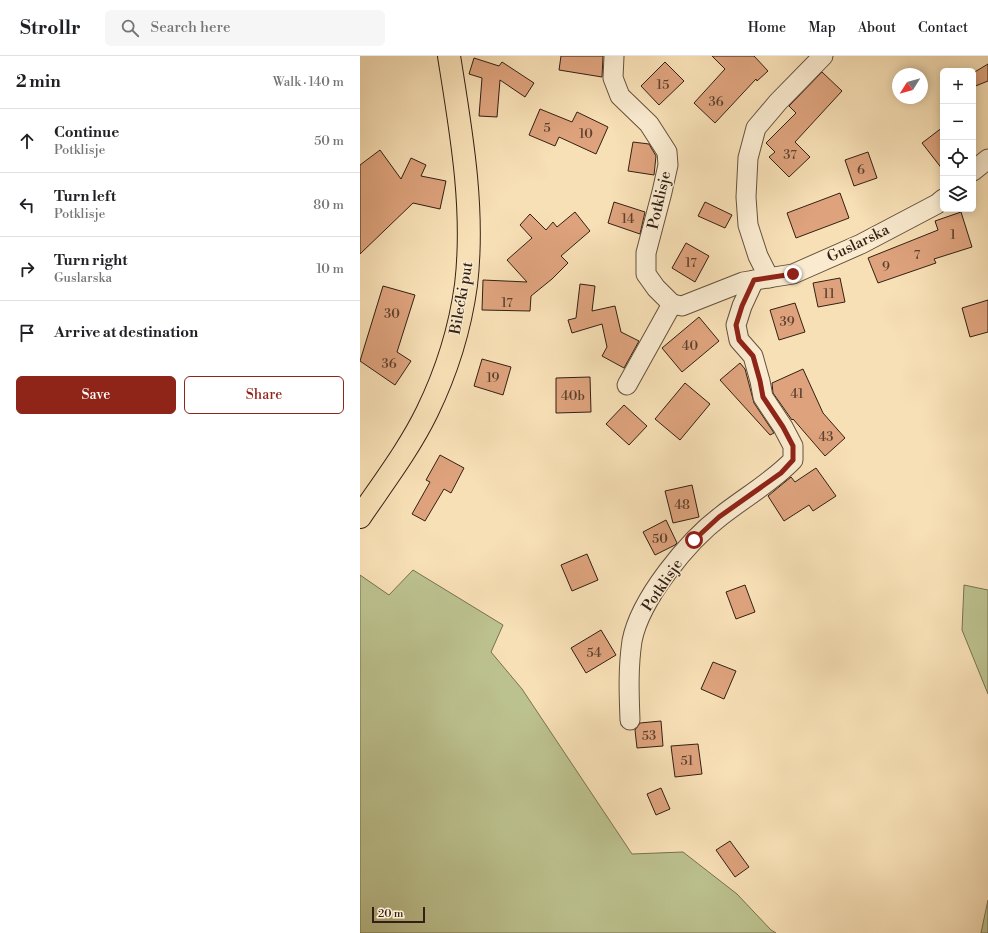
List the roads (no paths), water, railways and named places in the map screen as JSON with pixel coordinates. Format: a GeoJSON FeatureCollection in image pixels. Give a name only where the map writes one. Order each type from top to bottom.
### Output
{"type":"FeatureCollection","features":[{"type":"Feature","properties":{"kind":"main road","name":"Bilećki put"},"geometry":{"type":"LineString","coordinates":[[360,517],[398,460],[426,413],[445,367],[461,314],[466,285],[468,259],[468,206],[463,143],[449,56]]}},
{"type":"Feature","properties":{"kind":"street","name":"Potklisje"},"geometry":{"type":"LineString","coordinates":[[614,56],[612,78],[620,96],[648,124],[667,152],[668,165],[646,253],[646,274],[656,288],[672,304]]}},
{"type":"Feature","properties":{"kind":"street"},"geometry":{"type":"LineString","coordinates":[[762,279],[758,256],[748,225],[746,197],[748,158],[756,128],[778,102],[823,56]]}},
{"type":"Feature","properties":{"kind":"street"},"geometry":{"type":"LineString","coordinates":[[976,169],[988,159]]}},
{"type":"Feature","properties":{"kind":"street","name":"Guslarska"},"geometry":{"type":"LineString","coordinates":[[672,304],[682,306],[743,282],[793,274],[862,244],[940,202]]}},
{"type":"Feature","properties":{"kind":"street","name":"Potklisje"},"geometry":{"type":"LineString","coordinates":[[630,720],[628,673],[633,640],[643,611],[663,578],[694,540],[719,517],[781,473],[793,460],[793,446],[783,427],[763,397],[753,356],[739,340],[736,325],[742,306],[762,279]]}},
{"type":"Feature","properties":{"kind":"street"},"geometry":{"type":"LineString","coordinates":[[627,385],[672,304]]}}]}
